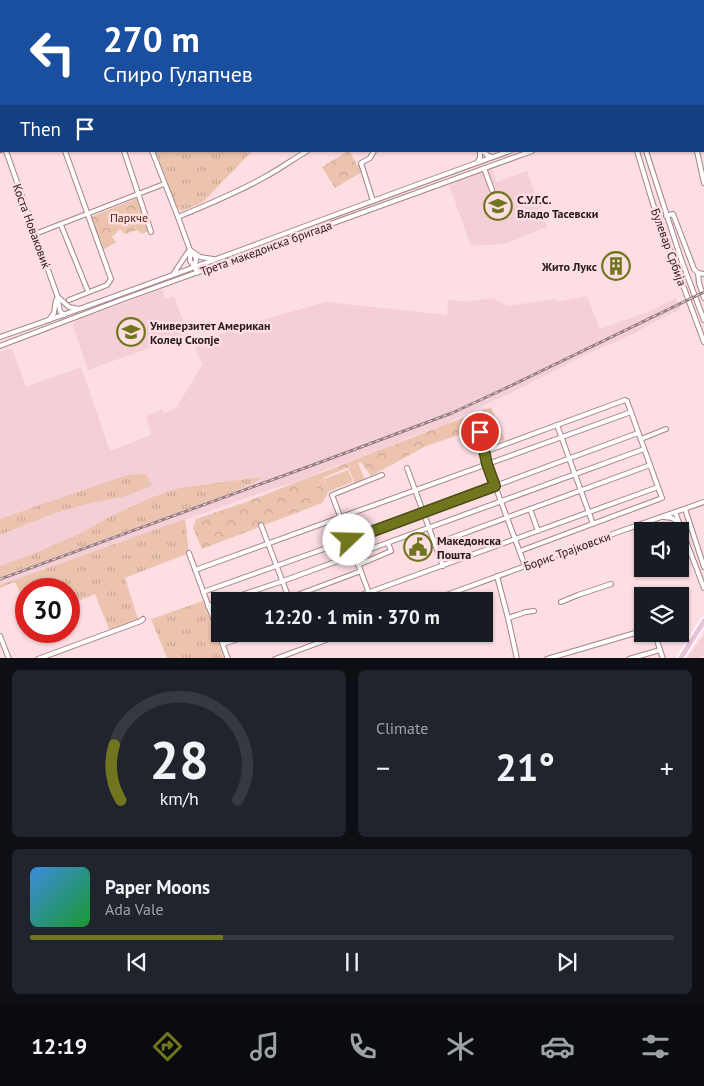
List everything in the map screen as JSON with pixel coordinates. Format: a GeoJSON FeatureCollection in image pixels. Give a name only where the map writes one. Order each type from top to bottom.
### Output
{"type":"FeatureCollection","features":[{"type":"Feature","properties":{"kind":"main road"},"geometry":{"type":"LineString","coordinates":[[680,658],[704,621]]}},
{"type":"Feature","properties":{"kind":"main road"},"geometry":{"type":"LineString","coordinates":[[695,637],[704,628]]}},
{"type":"Feature","properties":{"kind":"street","name":"Коста Новаковиќ"},"geometry":{"type":"LineString","coordinates":[[3,152],[67,321]]}},
{"type":"Feature","properties":{"kind":"street"},"geometry":{"type":"LineString","coordinates":[[65,152],[111,280],[107,285],[69,300]]}},
{"type":"Feature","properties":{"kind":"street"},"geometry":{"type":"LineString","coordinates":[[124,152],[151,232]]}},
{"type":"Feature","properties":{"kind":"street"},"geometry":{"type":"LineString","coordinates":[[152,152],[190,250],[190,261],[197,273]]}},
{"type":"Feature","properties":{"kind":"street"},"geometry":{"type":"LineString","coordinates":[[178,218],[250,185],[305,152]]}},
{"type":"Feature","properties":{"kind":"street"},"geometry":{"type":"LineString","coordinates":[[373,152],[370,158],[361,163],[373,201]]}},
{"type":"Feature","properties":{"kind":"street"},"geometry":{"type":"LineString","coordinates":[[477,163],[482,152]]}},
{"type":"Feature","properties":{"kind":"street"},"geometry":{"type":"LineString","coordinates":[[483,152],[488,156],[494,157]]}},
{"type":"Feature","properties":{"kind":"street","name":"Трета македонска бригада"},"geometry":{"type":"LineString","coordinates":[[0,338],[507,152]]}},
{"type":"Feature","properties":{"kind":"street","name":"Трета македонска бригада"},"geometry":{"type":"LineString","coordinates":[[0,346],[121,300],[529,152]]}},
{"type":"Feature","properties":{"kind":"street","name":"Булевар Србија"},"geometry":{"type":"LineString","coordinates":[[637,152],[653,204],[704,342]]}},
{"type":"Feature","properties":{"kind":"street","name":"Булевар Србија"},"geometry":{"type":"LineString","coordinates":[[646,152],[666,216],[704,320]]}},
{"type":"Feature","properties":{"kind":"street"},"geometry":{"type":"LineString","coordinates":[[697,152],[704,183]]}},
{"type":"Feature","properties":{"kind":"street"},"geometry":{"type":"LineString","coordinates":[[484,168],[492,190]]}},
{"type":"Feature","properties":{"kind":"street"},"geometry":{"type":"LineString","coordinates":[[35,234],[164,184]]}},
{"type":"Feature","properties":{"kind":"street"},"geometry":{"type":"LineString","coordinates":[[666,216],[673,214],[694,269],[698,273],[704,274]]}},
{"type":"Feature","properties":{"kind":"street"},"geometry":{"type":"LineString","coordinates":[[61,225],[87,289]]}},
{"type":"Feature","properties":{"kind":"street"},"geometry":{"type":"LineString","coordinates":[[190,250],[200,257],[213,260]]}},
{"type":"Feature","properties":{"kind":"street"},"geometry":{"type":"LineString","coordinates":[[173,274],[190,250]]}},
{"type":"Feature","properties":{"kind":"street"},"geometry":{"type":"LineString","coordinates":[[698,273],[698,283],[704,297],[698,303]]}},
{"type":"Feature","properties":{"kind":"street"},"geometry":{"type":"LineString","coordinates":[[57,295],[69,307],[81,309]]}},
{"type":"Feature","properties":{"kind":"street"},"geometry":{"type":"LineString","coordinates":[[49,320],[54,313],[57,295]]}},
{"type":"Feature","properties":{"kind":"street"},"geometry":{"type":"LineString","coordinates":[[484,452],[625,400],[627,401],[662,498],[520,551]]}},
{"type":"Feature","properties":{"kind":"street"},"geometry":{"type":"LineString","coordinates":[[195,570],[630,412]]}},
{"type":"Feature","properties":{"kind":"street"},"geometry":{"type":"LineString","coordinates":[[557,425],[593,524]]}},
{"type":"Feature","properties":{"kind":"street"},"geometry":{"type":"LineString","coordinates":[[640,439],[666,429]]}},
{"type":"Feature","properties":{"kind":"street"},"geometry":{"type":"LineString","coordinates":[[480,432],[487,464],[525,566]]}},
{"type":"Feature","properties":{"kind":"street"},"geometry":{"type":"LineString","coordinates":[[203,592],[638,433]]}},
{"type":"Feature","properties":{"kind":"street"},"geometry":{"type":"LineString","coordinates":[[251,592],[644,449]]}},
{"type":"Feature","properties":{"kind":"street"},"geometry":{"type":"LineString","coordinates":[[435,544],[650,465]]}},
{"type":"Feature","properties":{"kind":"street"},"geometry":{"type":"LineString","coordinates":[[407,468],[443,566]]}},
{"type":"Feature","properties":{"kind":"street"},"geometry":{"type":"LineString","coordinates":[[369,592],[332,495],[382,475]]}},
{"type":"Feature","properties":{"kind":"street"},"geometry":{"type":"LineString","coordinates":[[372,592],[658,487]]}},
{"type":"Feature","properties":{"kind":"street","name":"Борис Трајковски"},"geometry":{"type":"LineString","coordinates":[[454,592],[704,502]]}},
{"type":"Feature","properties":{"kind":"street"},"geometry":{"type":"LineString","coordinates":[[688,520],[690,512],[697,505]]}},
{"type":"Feature","properties":{"kind":"street"},"geometry":{"type":"LineString","coordinates":[[530,509],[538,530]]}},
{"type":"Feature","properties":{"kind":"street"},"geometry":{"type":"LineString","coordinates":[[685,509],[704,567]]}},
{"type":"Feature","properties":{"kind":"street"},"geometry":{"type":"LineString","coordinates":[[675,512],[679,522]]}},
{"type":"Feature","properties":{"kind":"street"},"geometry":{"type":"LineString","coordinates":[[663,516],[672,518],[677,522]]}},
{"type":"Feature","properties":{"kind":"street"},"geometry":{"type":"LineString","coordinates":[[261,524],[287,592]]}},
{"type":"Feature","properties":{"kind":"street"},"geometry":{"type":"LineString","coordinates":[[358,565],[391,551],[388,542]]}},
{"type":"Feature","properties":{"kind":"street"},"geometry":{"type":"LineString","coordinates":[[689,548],[704,588]]}},
{"type":"Feature","properties":{"kind":"street"},"geometry":{"type":"LineString","coordinates":[[189,553],[211,612]]}},
{"type":"Feature","properties":{"kind":"street"},"geometry":{"type":"LineString","coordinates":[[310,592],[361,571]]}},
{"type":"Feature","properties":{"kind":"street"},"geometry":{"type":"LineString","coordinates":[[497,576],[517,658]]}},
{"type":"Feature","properties":{"kind":"street"},"geometry":{"type":"LineString","coordinates":[[561,602],[611,584]]}},
{"type":"Feature","properties":{"kind":"street"},"geometry":{"type":"LineString","coordinates":[[508,618],[534,611]]}},
{"type":"Feature","properties":{"kind":"street"},"geometry":{"type":"LineString","coordinates":[[38,658],[143,619]]}},
{"type":"Feature","properties":{"kind":"street"},"geometry":{"type":"LineString","coordinates":[[547,658],[562,656],[634,634]]}},
{"type":"Feature","properties":{"kind":"street"},"geometry":{"type":"LineString","coordinates":[[0,636],[2,648],[9,658]]}},
{"type":"Feature","properties":{"kind":"street"},"geometry":{"type":"LineString","coordinates":[[228,658],[223,644],[229,642]]}},
{"type":"Feature","properties":{"kind":"street"},"geometry":{"type":"LineString","coordinates":[[275,658],[320,642]]}},
{"type":"Feature","properties":{"kind":"street"},"geometry":{"type":"LineString","coordinates":[[658,642],[664,658]]}},
{"type":"Feature","properties":{"kind":"street"},"geometry":{"type":"LineString","coordinates":[[629,658],[660,650]]}},
{"type":"Feature","properties":{"kind":"shaded area","name":"С.У.Г.С. Владо Тасевски"},"geometry":{"type":"Polygon","coordinates":[[[492,169],[497,182],[527,171],[547,227],[504,244],[471,246],[449,185],[492,169]]]}},
{"type":"Feature","properties":{"kind":"shaded area","name":"Универзитет Американ Колеџ Скопје"},"geometry":{"type":"Polygon","coordinates":[[[162,289],[165,299],[174,296],[188,334],[88,370],[73,323],[162,289]]]}},
{"type":"Feature","properties":{"kind":"shaded area"},"geometry":{"type":"Polygon","coordinates":[[[587,296],[600,329],[646,313],[676,298],[681,309],[443,426],[330,468],[296,483],[278,487],[20,578],[15,578],[15,580],[0,585],[0,352],[12,348],[26,387],[81,367],[110,451],[151,435],[146,416],[162,409],[164,413],[176,408],[202,365],[194,344],[241,326],[326,302],[447,315],[448,300],[469,302],[492,298],[508,306],[554,299],[558,302],[587,296]]]}},
{"type":"Feature","properties":{"kind":"shaded area"},"geometry":{"type":"Polygon","coordinates":[[[704,634],[704,656],[687,658],[704,634]]]}},
{"type":"Feature","properties":{"kind":"green space"},"geometry":{"type":"Polygon","coordinates":[[[155,152],[251,152],[203,202],[182,211],[177,207],[155,152]]]}},
{"type":"Feature","properties":{"kind":"green space"},"geometry":{"type":"Polygon","coordinates":[[[346,152],[350,152],[362,172],[335,188],[322,167],[346,152]]]}},
{"type":"Feature","properties":{"kind":"green space","name":"Паркче"},"geometry":{"type":"Polygon","coordinates":[[[138,198],[150,231],[141,234],[137,230],[125,234],[120,229],[112,237],[116,242],[103,250],[91,217],[138,198]]]}},
{"type":"Feature","properties":{"kind":"green space"},"geometry":{"type":"Polygon","coordinates":[[[491,407],[505,440],[491,445],[482,427],[426,446],[371,476],[361,462],[323,478],[329,491],[322,503],[202,549],[193,528],[196,519],[246,502],[491,407]]]}},
{"type":"Feature","properties":{"kind":"green space"},"geometry":{"type":"Polygon","coordinates":[[[358,463],[365,480],[355,484],[348,467],[358,463]]]}},
{"type":"Feature","properties":{"kind":"green space"},"geometry":{"type":"Polygon","coordinates":[[[348,470],[353,482],[329,491],[324,479],[348,470]]]}},
{"type":"Feature","properties":{"kind":"green space"},"geometry":{"type":"Polygon","coordinates":[[[146,474],[152,486],[122,497],[86,504],[52,514],[0,535],[0,519],[127,475],[146,474]]]}},
{"type":"Feature","properties":{"kind":"green space"},"geometry":{"type":"Polygon","coordinates":[[[262,477],[225,495],[0,577],[0,566],[81,533],[113,515],[153,497],[180,488],[262,477]]]}},
{"type":"Feature","properties":{"kind":"green space"},"geometry":{"type":"Polygon","coordinates":[[[312,477],[321,494],[310,499],[302,482],[312,477]]]}},
{"type":"Feature","properties":{"kind":"green space"},"geometry":{"type":"Polygon","coordinates":[[[185,519],[189,553],[125,578],[139,622],[109,629],[95,594],[80,600],[80,578],[20,578],[185,519]]]}},
{"type":"Feature","properties":{"kind":"green space"},"geometry":{"type":"Polygon","coordinates":[[[15,580],[15,582],[0,588],[0,585],[15,580]]]}},
{"type":"Feature","properties":{"kind":"green space"},"geometry":{"type":"Polygon","coordinates":[[[203,601],[211,623],[211,642],[218,642],[224,658],[167,658],[151,619],[203,601]]]}},
{"type":"Feature","properties":{"kind":"railway"},"geometry":{"type":"LineString","coordinates":[[0,579],[452,413],[704,292]]}},
{"type":"Feature","properties":{"kind":"place","name":"С.У.Г.С. Владо Тасевски"},"geometry":{"type":"Point","coordinates":[498,206]}},
{"type":"Feature","properties":{"kind":"place","name":"Жито Лукс"},"geometry":{"type":"Point","coordinates":[616,266]}},
{"type":"Feature","properties":{"kind":"place","name":"Универзитет Американ Колеџ Скопје"},"geometry":{"type":"Point","coordinates":[131,332]}},
{"type":"Feature","properties":{"kind":"place","name":"Македонска Пошта"},"geometry":{"type":"Point","coordinates":[418,547]}},
{"type":"Feature","properties":{"kind":"route"},"geometry":{"type":"LineString","coordinates":[[349,540],[495,486],[487,464],[480,432]]}}]}
